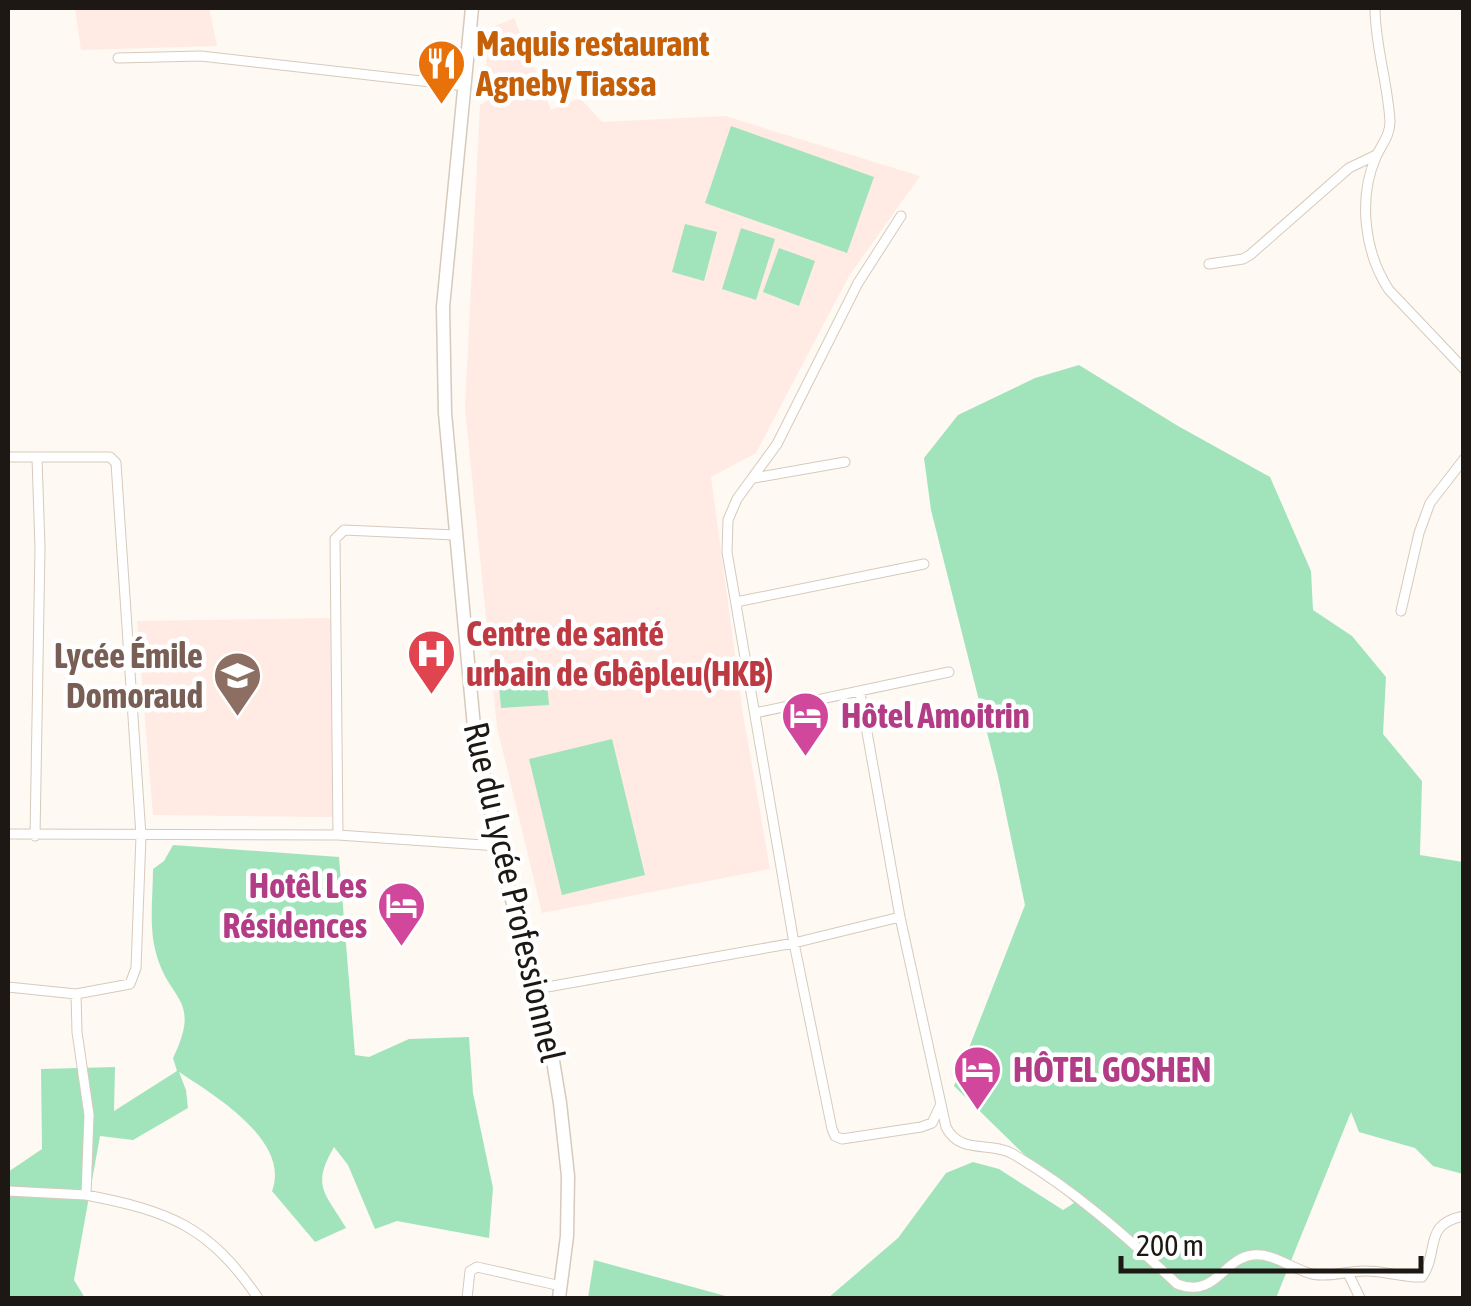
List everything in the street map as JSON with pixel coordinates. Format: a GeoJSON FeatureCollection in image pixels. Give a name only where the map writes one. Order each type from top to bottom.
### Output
{"type":"FeatureCollection","features":[{"type":"Feature","properties":{"kind":"main road","name":"Rue du Lycée Professionnel"},"geometry":{"type":"LineString","coordinates":[[472,8],[443,307],[446,414],[474,728],[498,846],[551,1049],[568,1176],[567,1236],[560,1292]]}},
{"type":"Feature","properties":{"kind":"street"},"geometry":{"type":"LineString","coordinates":[[1375,8],[1390,132],[1366,182],[1368,230],[1382,280],[1464,369]]}},
{"type":"Feature","properties":{"kind":"street"},"geometry":{"type":"LineString","coordinates":[[118,58],[201,56],[462,86]]}},
{"type":"Feature","properties":{"kind":"street"},"geometry":{"type":"LineString","coordinates":[[1209,264],[1250,255],[1348,168],[1376,155]]}},
{"type":"Feature","properties":{"kind":"street"},"geometry":{"type":"LineString","coordinates":[[901,216],[858,283],[778,444],[737,499],[728,520],[727,552],[794,944],[836,1136],[842,1139],[921,1128],[932,1123],[941,1104]]}},
{"type":"Feature","properties":{"kind":"street"},"geometry":{"type":"LineString","coordinates":[[8,457],[110,457],[116,463],[141,836],[134,978],[124,987],[76,994],[8,987]]}},
{"type":"Feature","properties":{"kind":"street"},"geometry":{"type":"LineString","coordinates":[[35,836],[40,548],[37,458]]}},
{"type":"Feature","properties":{"kind":"street"},"geometry":{"type":"LineString","coordinates":[[1401,611],[1430,503],[1464,459]]}},
{"type":"Feature","properties":{"kind":"street"},"geometry":{"type":"LineString","coordinates":[[754,478],[845,462]]}},
{"type":"Feature","properties":{"kind":"street"},"geometry":{"type":"LineString","coordinates":[[338,836],[335,540],[344,530],[455,536]]}},
{"type":"Feature","properties":{"kind":"street"},"geometry":{"type":"LineString","coordinates":[[736,602],[924,564]]}},
{"type":"Feature","properties":{"kind":"street"},"geometry":{"type":"LineString","coordinates":[[755,713],[949,672]]}},
{"type":"Feature","properties":{"kind":"street"},"geometry":{"type":"LineString","coordinates":[[860,692],[900,917],[951,1137],[964,1146],[1003,1148],[1026,1161],[1119,1232],[1177,1284],[1191,1289],[1208,1284],[1248,1255],[1270,1256],[1309,1273],[1328,1276],[1375,1271],[1422,1277],[1433,1237],[1442,1223],[1464,1216]]}},
{"type":"Feature","properties":{"kind":"street"},"geometry":{"type":"LineString","coordinates":[[8,834],[338,836],[498,846]]}},
{"type":"Feature","properties":{"kind":"street"},"geometry":{"type":"LineString","coordinates":[[536,989],[794,944],[900,917]]}},
{"type":"Feature","properties":{"kind":"street"},"geometry":{"type":"LineString","coordinates":[[76,994],[77,1032],[89,1114],[86,1195]]}},
{"type":"Feature","properties":{"kind":"street"},"geometry":{"type":"LineString","coordinates":[[8,1190],[86,1195],[162,1213],[186,1224],[234,1266],[258,1298]]}},
{"type":"Feature","properties":{"kind":"street"},"geometry":{"type":"LineString","coordinates":[[466,1298],[470,1271],[477,1267],[560,1292]]}},
{"type":"Feature","properties":{"kind":"street"},"geometry":{"type":"LineString","coordinates":[[1348,1272],[1360,1298]]}},
{"type":"Feature","properties":{"kind":"shaded area"},"geometry":{"type":"Polygon","coordinates":[[[75,8],[209,8],[217,46],[81,50],[75,8]]]}},
{"type":"Feature","properties":{"kind":"shaded area"},"geometry":{"type":"Polygon","coordinates":[[[514,18],[551,110],[580,98],[602,122],[725,116],[920,176],[849,276],[756,453],[711,477],[743,714],[770,869],[542,913],[497,727],[465,408],[480,105],[492,98],[484,85],[490,28],[514,18]]]}},
{"type":"Feature","properties":{"kind":"shaded area","name":"Lycée Émile Domoraud"},"geometry":{"type":"Polygon","coordinates":[[[332,618],[332,817],[153,815],[137,621],[332,618]]]}},
{"type":"Feature","properties":{"kind":"green space"},"geometry":{"type":"Polygon","coordinates":[[[731,126],[874,177],[847,253],[705,203],[731,126]]]}},
{"type":"Feature","properties":{"kind":"green space"},"geometry":{"type":"Polygon","coordinates":[[[685,224],[717,232],[704,281],[672,272],[685,224]]]}},
{"type":"Feature","properties":{"kind":"green space"},"geometry":{"type":"Polygon","coordinates":[[[741,228],[775,239],[756,300],[722,289],[741,228]]]}},
{"type":"Feature","properties":{"kind":"green space"},"geometry":{"type":"Polygon","coordinates":[[[779,248],[815,261],[799,306],[763,292],[779,248]]]}},
{"type":"Feature","properties":{"kind":"green space"},"geometry":{"type":"Polygon","coordinates":[[[1079,365],[1270,477],[1311,571],[1313,610],[1352,636],[1386,677],[1383,734],[1422,781],[1420,855],[1463,862],[1463,1174],[1433,1166],[1415,1148],[1359,1132],[1351,1112],[1276,1298],[828,1298],[898,1238],[946,1173],[973,1162],[999,1169],[1063,1210],[1074,1203],[954,1086],[1025,905],[998,776],[931,510],[924,458],[958,415],[1035,378],[1079,365]]]}},
{"type":"Feature","properties":{"kind":"green space"},"geometry":{"type":"Polygon","coordinates":[[[547,682],[549,705],[501,708],[499,685],[547,682]]]}},
{"type":"Feature","properties":{"kind":"green space"},"geometry":{"type":"Polygon","coordinates":[[[612,739],[645,875],[562,895],[529,759],[612,739]]]}},
{"type":"Feature","properties":{"kind":"green space"},"geometry":{"type":"Polygon","coordinates":[[[173,845],[339,857],[355,1055],[369,1057],[409,1039],[469,1037],[473,1093],[493,1188],[489,1238],[397,1221],[375,1229],[348,1165],[334,1147],[322,1181],[346,1228],[315,1242],[272,1191],[275,1172],[260,1137],[229,1107],[179,1072],[188,1108],[133,1140],[100,1136],[74,1280],[85,1298],[8,1298],[8,1172],[42,1149],[41,1069],[115,1067],[114,1111],[177,1071],[173,1058],[185,1022],[184,1010],[160,966],[152,920],[153,869],[164,861],[173,845]]]}},
{"type":"Feature","properties":{"kind":"green space"},"geometry":{"type":"Polygon","coordinates":[[[594,1260],[733,1298],[588,1298],[594,1260]]]}},
{"type":"Feature","properties":{"kind":"place","name":"Maquis restaurant Agneby Tiassa"},"geometry":{"type":"Point","coordinates":[441,106]}},
{"type":"Feature","properties":{"kind":"place","name":"Centre de santé urbain de Gbêpleu(HKB)"},"geometry":{"type":"Point","coordinates":[431,696]}},
{"type":"Feature","properties":{"kind":"place","name":"Lycée Émile Domoraud"},"geometry":{"type":"Point","coordinates":[238,718]}},
{"type":"Feature","properties":{"kind":"place","name":"Hôtel Amoitrin"},"geometry":{"type":"Point","coordinates":[806,758]}},
{"type":"Feature","properties":{"kind":"place","name":"Hotêl Les Résidences"},"geometry":{"type":"Point","coordinates":[402,948]}},
{"type":"Feature","properties":{"kind":"place","name":"HÔTEL GOSHEN"},"geometry":{"type":"Point","coordinates":[978,1112]}}]}
